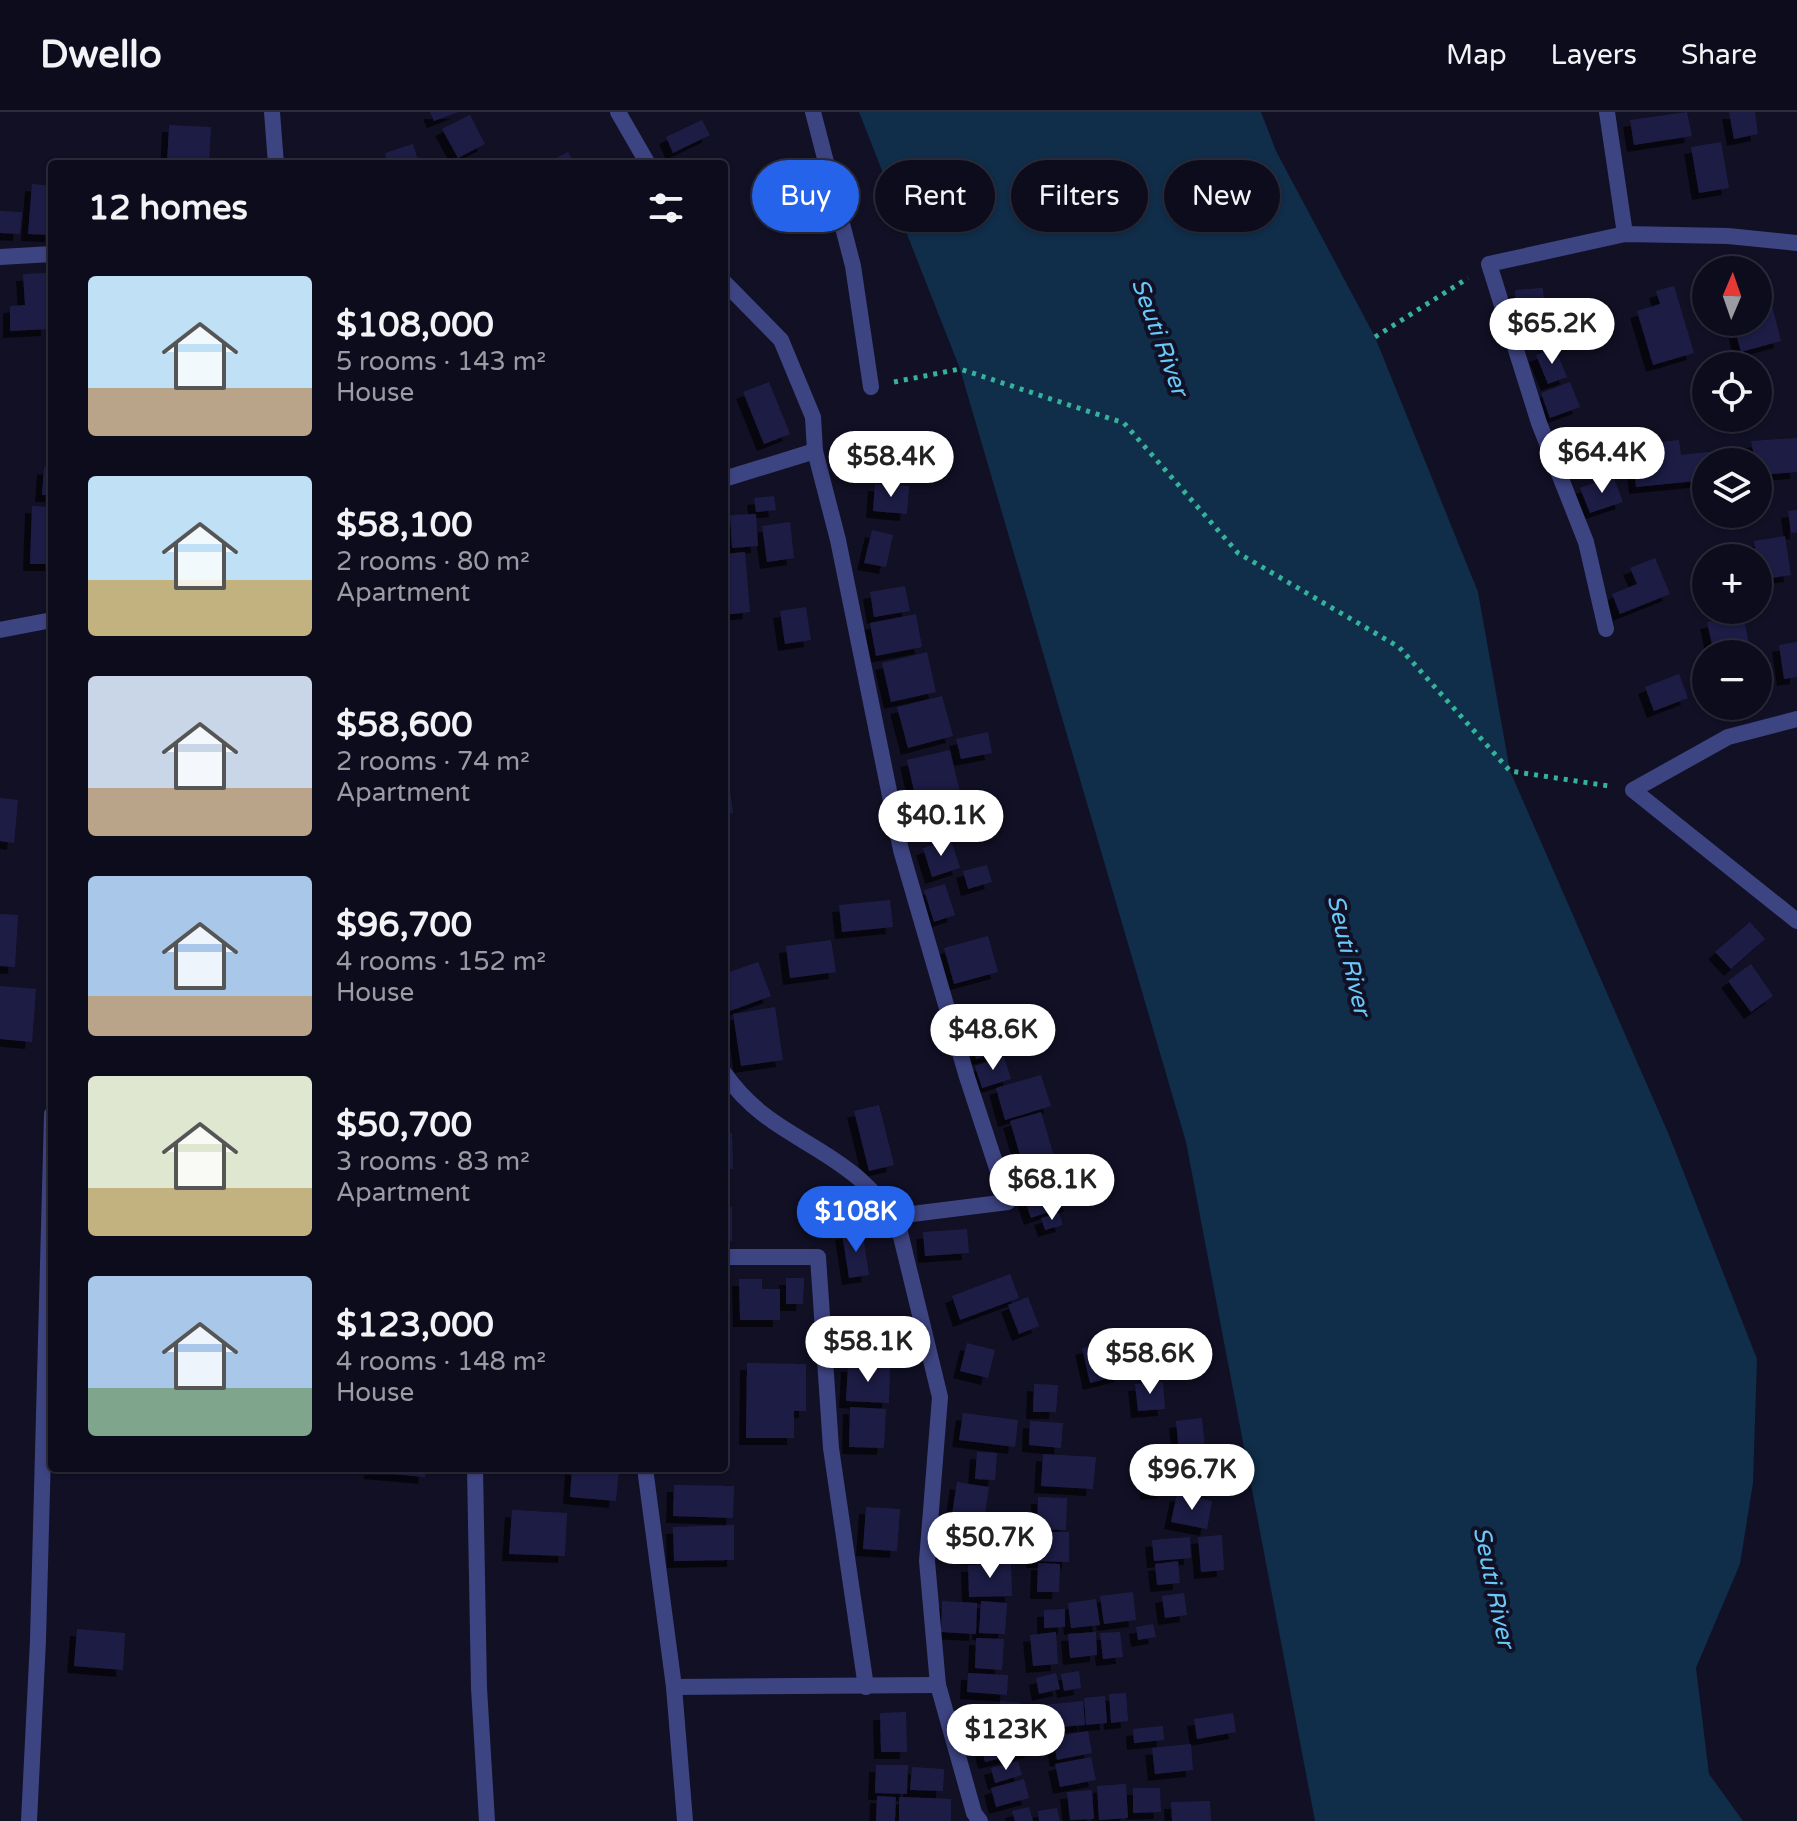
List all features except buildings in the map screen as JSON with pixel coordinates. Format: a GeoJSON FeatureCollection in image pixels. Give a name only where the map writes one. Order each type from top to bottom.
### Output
{"type":"FeatureCollection","features":[{"type":"Feature","properties":{"kind":"street"},"geometry":{"type":"LineString","coordinates":[[272,112],[276,160]]}},
{"type":"Feature","properties":{"kind":"street"},"geometry":{"type":"LineString","coordinates":[[618,112],[646,160]]}},
{"type":"Feature","properties":{"kind":"street"},"geometry":{"type":"LineString","coordinates":[[813,112],[853,266],[871,387]]}},
{"type":"Feature","properties":{"kind":"street"},"geometry":{"type":"LineString","coordinates":[[1607,112],[1625,234]]}},
{"type":"Feature","properties":{"kind":"street"},"geometry":{"type":"LineString","coordinates":[[1606,629],[1586,542],[1539,423],[1489,264],[1625,234],[1728,236],[1797,243]]}},
{"type":"Feature","properties":{"kind":"street"},"geometry":{"type":"LineString","coordinates":[[0,257],[48,254]]}},
{"type":"Feature","properties":{"kind":"street"},"geometry":{"type":"LineString","coordinates":[[728,286],[781,340],[813,417],[815,451],[838,540],[901,850],[967,1077],[1008,1202],[896,1216]]}},
{"type":"Feature","properties":{"kind":"street"},"geometry":{"type":"LineString","coordinates":[[728,478],[815,451]]}},
{"type":"Feature","properties":{"kind":"street"},"geometry":{"type":"LineString","coordinates":[[0,630],[48,621]]}},
{"type":"Feature","properties":{"kind":"street"},"geometry":{"type":"LineString","coordinates":[[1797,719],[1728,737],[1633,790],[1797,921]]}},
{"type":"Feature","properties":{"kind":"street"},"geometry":{"type":"LineString","coordinates":[[728,1079],[743,1100],[774,1126],[855,1175],[896,1216],[940,1397],[927,1561],[938,1685],[974,1813],[980,1821]]}},
{"type":"Feature","properties":{"kind":"street"},"geometry":{"type":"LineString","coordinates":[[728,1257],[818,1257],[831,1448],[866,1687]]}},
{"type":"Feature","properties":{"kind":"street"},"geometry":{"type":"LineString","coordinates":[[29,1821],[38,1640],[48,1264]]}},
{"type":"Feature","properties":{"kind":"street"},"geometry":{"type":"LineString","coordinates":[[475,1472],[479,1688],[487,1821]]}},
{"type":"Feature","properties":{"kind":"street"},"geometry":{"type":"LineString","coordinates":[[646,1472],[674,1687],[685,1821]]}},
{"type":"Feature","properties":{"kind":"street"},"geometry":{"type":"LineString","coordinates":[[674,1687],[938,1685]]}},
{"type":"Feature","properties":{"kind":"path"},"geometry":{"type":"LineString","coordinates":[[1375,337],[1489,264]]}},
{"type":"Feature","properties":{"kind":"path"},"geometry":{"type":"LineString","coordinates":[[960,369],[1124,423],[1238,553],[1399,647],[1510,771],[1633,790]]}},
{"type":"Feature","properties":{"kind":"water","name":"Seuti River"},"geometry":{"type":"Polygon","coordinates":[[[859,112],[1261,112],[1276,151],[1375,337],[1478,592],[1510,771],[1669,1135],[1757,1359],[1753,1483],[1740,1564],[1696,1668],[1709,1774],[1743,1821],[1315,1821],[1186,1142],[960,369],[906,232],[995,232],[995,160],[878,160],[859,112]]]}}]}
